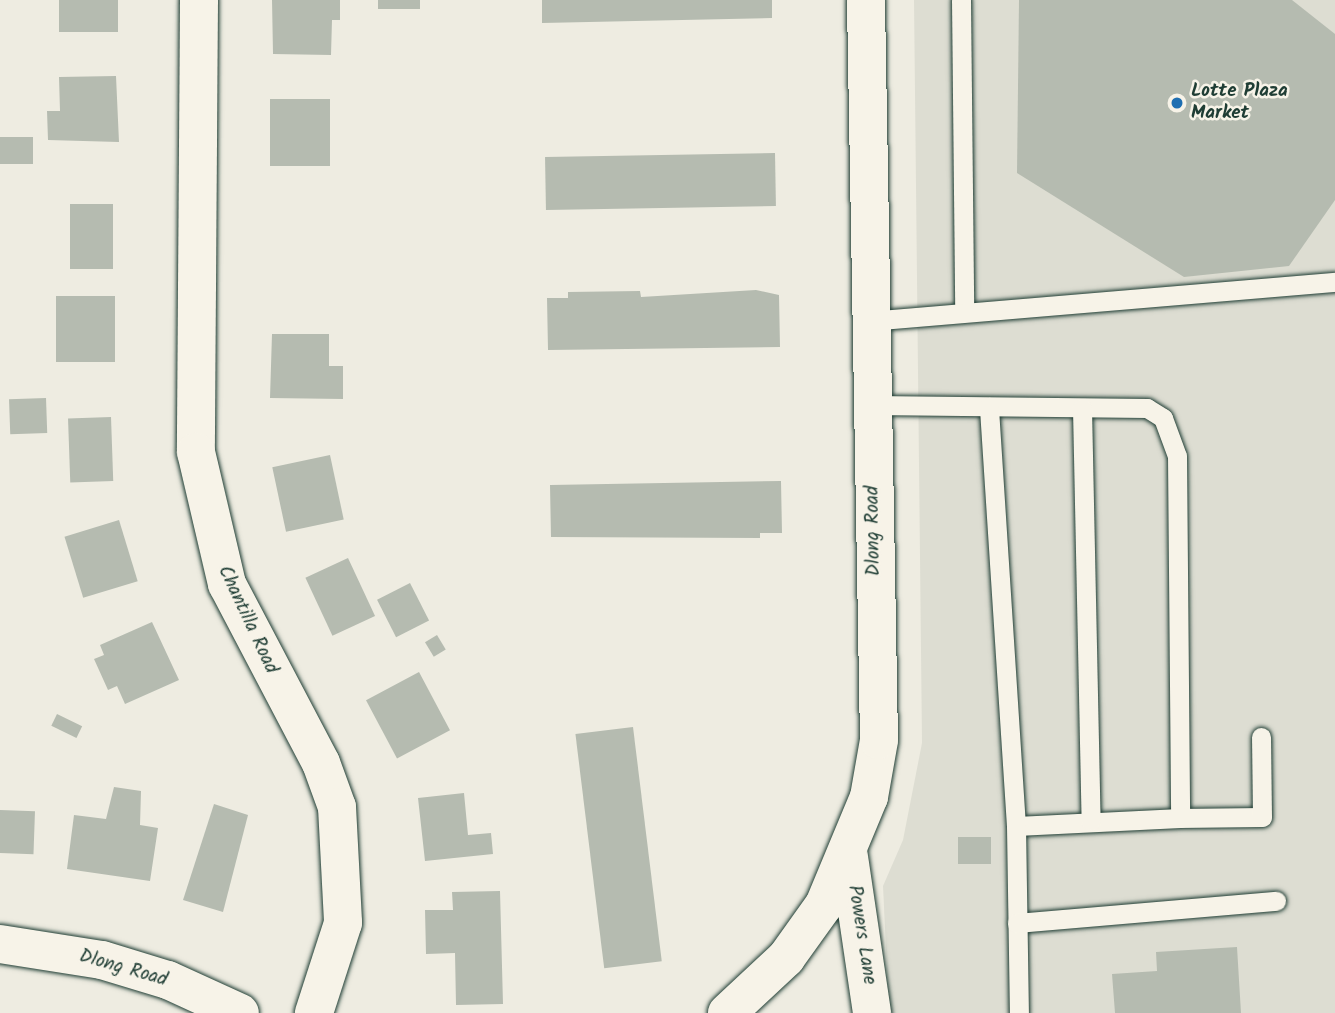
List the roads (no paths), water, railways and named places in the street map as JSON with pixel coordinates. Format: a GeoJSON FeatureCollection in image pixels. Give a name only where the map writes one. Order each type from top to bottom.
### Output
{"type":"FeatureCollection","features":[{"type":"Feature","properties":{"kind":"street","name":"Chantilla Road"},"geometry":{"type":"LineString","coordinates":[[199,0],[199,479],[227,584],[321,763],[337,807],[343,923],[314,1013]]}},
{"type":"Feature","properties":{"kind":"street","name":"Dlong Road"},"geometry":{"type":"LineString","coordinates":[[727,1013],[786,958],[849,857],[878,740],[869,321],[866,0]]}},
{"type":"Feature","properties":{"kind":"street","name":"Powers Lane"},"geometry":{"type":"LineString","coordinates":[[849,857],[872,1013]]}},
{"type":"Feature","properties":{"kind":"street","name":"Dlong Road"},"geometry":{"type":"LineString","coordinates":[[0,944],[102,960],[168,980],[240,1013]]}},
{"type":"Feature","properties":{"kind":"lane"},"geometry":{"type":"LineString","coordinates":[[961,0],[964,310]]}},
{"type":"Feature","properties":{"kind":"lane"},"geometry":{"type":"LineString","coordinates":[[869,321],[964,310],[1335,282]]}},
{"type":"Feature","properties":{"kind":"lane"},"geometry":{"type":"LineString","coordinates":[[871,405],[1147,408],[1163,418],[1177,456],[1178,818]]}},
{"type":"Feature","properties":{"kind":"lane"},"geometry":{"type":"LineString","coordinates":[[989,407],[1016,827],[1019,1013]]}},
{"type":"Feature","properties":{"kind":"lane"},"geometry":{"type":"LineString","coordinates":[[1082,408],[1091,821]]}},
{"type":"Feature","properties":{"kind":"lane"},"geometry":{"type":"LineString","coordinates":[[1016,827],[1091,821],[1262,817],[1261,737]]}},
{"type":"Feature","properties":{"kind":"lane"},"geometry":{"type":"LineString","coordinates":[[1017,923],[1276,901]]}},
{"type":"Feature","properties":{"kind":"place","name":"Lotte Plaza Market"},"geometry":{"type":"Point","coordinates":[1177,103]}}]}
